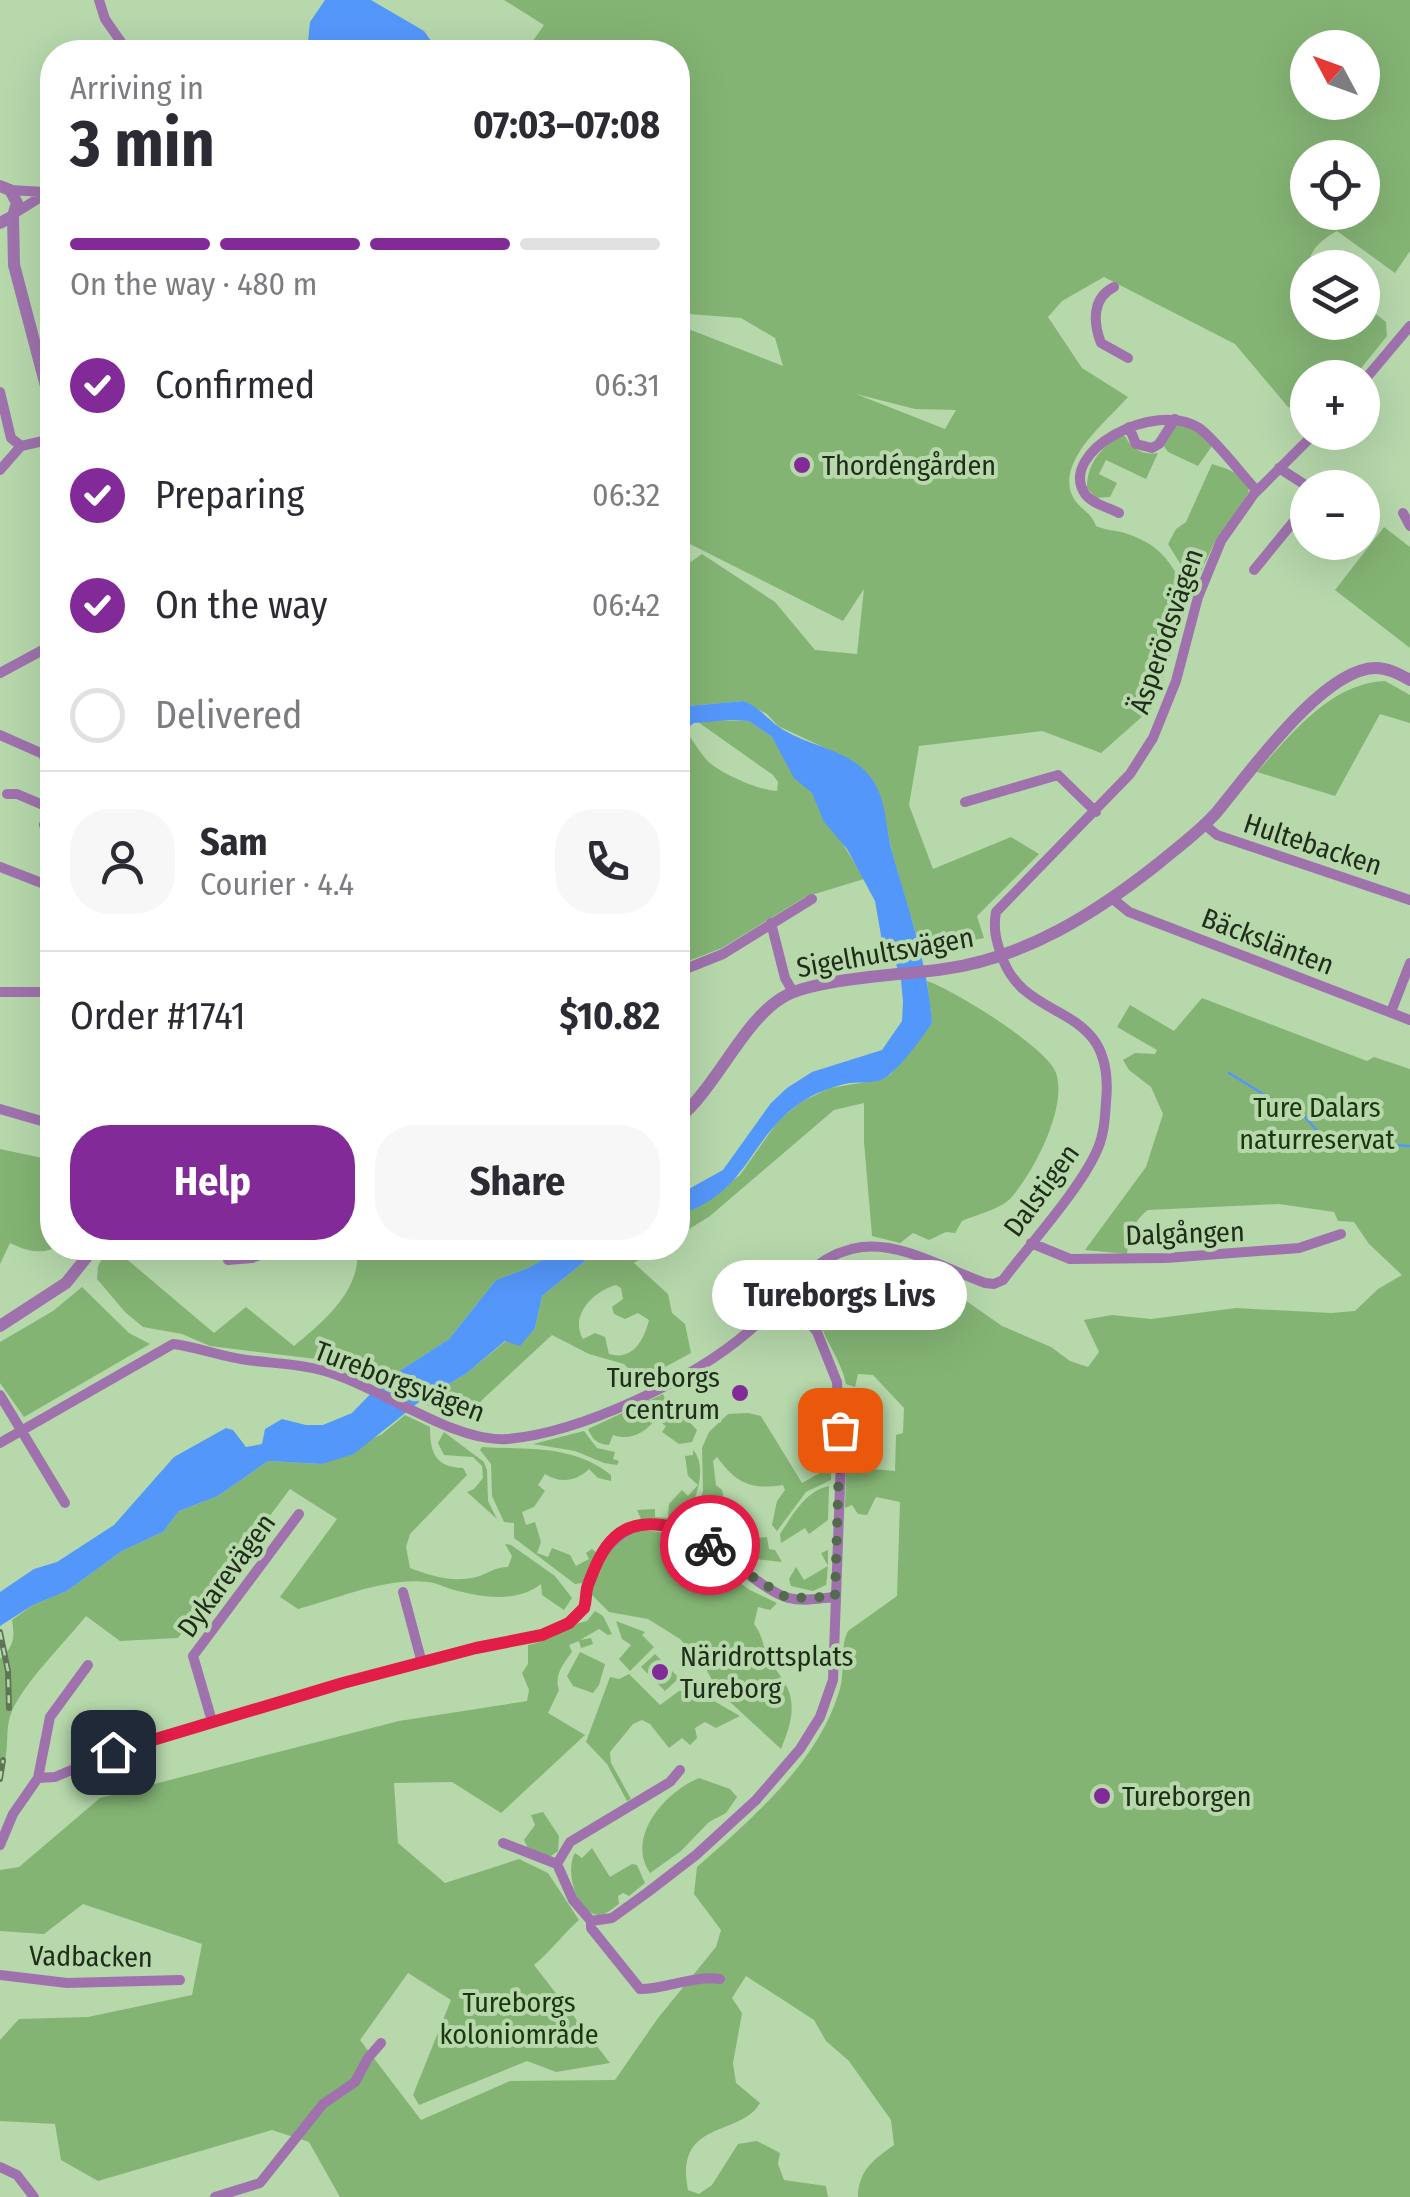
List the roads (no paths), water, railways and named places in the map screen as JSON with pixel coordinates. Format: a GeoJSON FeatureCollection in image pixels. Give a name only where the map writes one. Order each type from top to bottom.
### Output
{"type":"FeatureCollection","features":[{"type":"Feature","properties":{"kind":"street"},"geometry":{"type":"LineString","coordinates":[[98,0],[120,40]]}},
{"type":"Feature","properties":{"kind":"street"},"geometry":{"type":"LineString","coordinates":[[0,172],[5,188],[17,203],[9,218],[14,265],[40,364]]}},
{"type":"Feature","properties":{"kind":"street"},"geometry":{"type":"LineString","coordinates":[[5,188],[40,190]]}},
{"type":"Feature","properties":{"kind":"street"},"geometry":{"type":"LineString","coordinates":[[9,218],[40,197]]}},
{"type":"Feature","properties":{"kind":"street"},"geometry":{"type":"LineString","coordinates":[[0,238],[14,265]]}},
{"type":"Feature","properties":{"kind":"street"},"geometry":{"type":"LineString","coordinates":[[1114,286],[1098,302],[1095,328],[1101,343],[1128,358]]}},
{"type":"Feature","properties":{"kind":"street"},"geometry":{"type":"LineString","coordinates":[[1380,362],[1410,326]]}},
{"type":"Feature","properties":{"kind":"street"},"geometry":{"type":"LineString","coordinates":[[0,392],[11,438],[21,446]]}},
{"type":"Feature","properties":{"kind":"street"},"geometry":{"type":"LineString","coordinates":[[1119,513],[1092,502],[1083,492],[1081,476],[1092,451],[1113,434],[1160,418],[1200,428],[1257,491]]}},
{"type":"Feature","properties":{"kind":"street"},"geometry":{"type":"LineString","coordinates":[[1129,427],[1136,444],[1152,448],[1175,419]]}},
{"type":"Feature","properties":{"kind":"street"},"geometry":{"type":"LineString","coordinates":[[0,470],[21,446],[40,442]]}},
{"type":"Feature","properties":{"kind":"street","name":"Äsperödsvägen"},"geometry":{"type":"LineString","coordinates":[[1008,974],[994,923],[1002,902],[1116,791],[1152,738],[1176,681],[1208,568],[1236,517],[1298,450]]}},
{"type":"Feature","properties":{"kind":"street"},"geometry":{"type":"LineString","coordinates":[[1279,468],[1290,475]]}},
{"type":"Feature","properties":{"kind":"street"},"geometry":{"type":"LineString","coordinates":[[1403,513],[1410,526]]}},
{"type":"Feature","properties":{"kind":"street"},"geometry":{"type":"LineString","coordinates":[[1254,570],[1290,526]]}},
{"type":"Feature","properties":{"kind":"street"},"geometry":{"type":"LineString","coordinates":[[0,673],[40,651]]}},
{"type":"Feature","properties":{"kind":"street","name":"Sigelhultsvägen"},"geometry":{"type":"LineString","coordinates":[[690,1108],[765,1012],[793,992],[946,969],[1001,956],[1052,934],[1113,899],[1205,825],[1290,724],[1323,694],[1362,670],[1387,669],[1410,680]]}},
{"type":"Feature","properties":{"kind":"street"},"geometry":{"type":"LineString","coordinates":[[0,735],[40,753]]}},
{"type":"Feature","properties":{"kind":"street"},"geometry":{"type":"LineString","coordinates":[[965,802],[1058,775],[1096,812]]}},
{"type":"Feature","properties":{"kind":"street"},"geometry":{"type":"LineString","coordinates":[[7,794],[40,801]]}},
{"type":"Feature","properties":{"kind":"street","name":"Hultebacken"},"geometry":{"type":"LineString","coordinates":[[1205,825],[1217,836],[1410,900]]}},
{"type":"Feature","properties":{"kind":"street"},"geometry":{"type":"LineString","coordinates":[[0,867],[40,882]]}},
{"type":"Feature","properties":{"kind":"street","name":"Bäckslänten"},"geometry":{"type":"LineString","coordinates":[[1113,899],[1129,912],[1410,1020]]}},
{"type":"Feature","properties":{"kind":"street"},"geometry":{"type":"LineString","coordinates":[[690,967],[724,954],[812,900]]}},
{"type":"Feature","properties":{"kind":"street"},"geometry":{"type":"LineString","coordinates":[[771,923],[785,978],[793,992]]}},
{"type":"Feature","properties":{"kind":"street"},"geometry":{"type":"LineString","coordinates":[[1391,1012],[1410,963]]}},
{"type":"Feature","properties":{"kind":"street","name":"Dalstigen"},"geometry":{"type":"LineString","coordinates":[[990,1284],[1003,1280],[1086,1170],[1104,1125],[1106,1070],[1090,1033],[1018,987],[1008,974]]}},
{"type":"Feature","properties":{"kind":"street"},"geometry":{"type":"LineString","coordinates":[[0,992],[40,992]]}},
{"type":"Feature","properties":{"kind":"street"},"geometry":{"type":"LineString","coordinates":[[0,1110],[40,1121]]}},
{"type":"Feature","properties":{"kind":"street","name":"Dalgången"},"geometry":{"type":"LineString","coordinates":[[1031,1243],[1070,1259],[1166,1258],[1300,1248],[1341,1234]]}},
{"type":"Feature","properties":{"kind":"street","name":"Tureborgsvägen"},"geometry":{"type":"LineString","coordinates":[[24,1430],[166,1346],[180,1344],[234,1358],[318,1369],[357,1382],[468,1434],[501,1440],[588,1419],[651,1392],[748,1333],[826,1259],[862,1247],[902,1252],[990,1284]]}},
{"type":"Feature","properties":{"kind":"street"},"geometry":{"type":"LineString","coordinates":[[0,1326],[66,1283],[84,1260]]}},
{"type":"Feature","properties":{"kind":"street"},"geometry":{"type":"LineString","coordinates":[[590,1921],[612,1918],[696,1855],[756,1800],[800,1749],[820,1716],[833,1680],[841,1458],[837,1382],[817,1332],[787,1294]]}},
{"type":"Feature","properties":{"kind":"street"},"geometry":{"type":"LineString","coordinates":[[0,1395],[65,1503]]}},
{"type":"Feature","properties":{"kind":"street"},"geometry":{"type":"LineString","coordinates":[[0,1442],[24,1430]]}},
{"type":"Feature","properties":{"kind":"street","name":"Dykarevägen"},"geometry":{"type":"LineString","coordinates":[[212,1720],[193,1656],[299,1514]]}},
{"type":"Feature","properties":{"kind":"street"},"geometry":{"type":"LineString","coordinates":[[38,1778],[66,1774],[125,1747],[212,1720],[422,1662],[542,1635],[569,1623],[584,1608],[585,1591],[606,1546],[636,1525],[668,1527],[700,1537],[740,1569],[787,1598],[835,1597]]}},
{"type":"Feature","properties":{"kind":"street"},"geometry":{"type":"LineString","coordinates":[[403,1592],[422,1662]]}},
{"type":"Feature","properties":{"kind":"street"},"geometry":{"type":"LineString","coordinates":[[0,1845],[14,1814],[38,1778],[50,1717],[88,1665]]}},
{"type":"Feature","properties":{"kind":"street"},"geometry":{"type":"LineString","coordinates":[[557,1864],[570,1842],[670,1782],[680,1770]]}},
{"type":"Feature","properties":{"kind":"street"},"geometry":{"type":"LineString","coordinates":[[503,1843],[557,1864],[573,1900],[590,1921],[590,1928],[640,1989],[666,1988],[706,1977],[720,1979]]}},
{"type":"Feature","properties":{"kind":"street","name":"Vadbacken"},"geometry":{"type":"LineString","coordinates":[[0,1975],[67,1983],[180,1980]]}},
{"type":"Feature","properties":{"kind":"street"},"geometry":{"type":"LineString","coordinates":[[214,2197],[260,2183],[315,2114],[355,2082],[381,2043]]}},
{"type":"Feature","properties":{"kind":"street"},"geometry":{"type":"LineString","coordinates":[[0,2168],[17,2175],[34,2197]]}},
{"type":"Feature","properties":{"kind":"water"},"geometry":{"type":"Polygon","coordinates":[[[325,0],[371,0],[424,31],[430,40],[308,40],[310,22],[325,0]]]}},
{"type":"Feature","properties":{"kind":"water"},"geometry":{"type":"Polygon","coordinates":[[[743,701],[790,733],[848,758],[874,781],[922,958],[932,1023],[909,1055],[887,1076],[837,1086],[800,1103],[769,1133],[734,1180],[719,1194],[690,1210],[690,1188],[723,1170],[771,1103],[812,1072],[882,1050],[902,1021],[903,1002],[901,980],[882,941],[875,901],[847,849],[824,822],[812,793],[794,778],[772,737],[749,721],[690,726],[690,706],[743,701]]]}},
{"type":"Feature","properties":{"kind":"water"},"geometry":{"type":"Polygon","coordinates":[[[542,1260],[586,1260],[542,1296],[535,1328],[520,1346],[505,1341],[354,1454],[322,1464],[268,1461],[218,1496],[179,1511],[163,1532],[122,1551],[67,1591],[33,1605],[0,1626],[0,1592],[34,1569],[57,1562],[114,1525],[174,1457],[226,1428],[233,1430],[246,1447],[262,1444],[265,1429],[282,1419],[323,1425],[352,1413],[381,1383],[449,1339],[496,1280],[542,1260]]]}},
{"type":"Feature","properties":{"kind":"waterway"},"geometry":{"type":"LineString","coordinates":[[1229,1073],[1276,1102],[1299,1110],[1326,1141],[1410,1146]]}},
{"type":"Feature","properties":{"kind":"railway"},"geometry":{"type":"LineString","coordinates":[[0,1632],[8,1671],[9,1708]]}},
{"type":"Feature","properties":{"kind":"railway"},"geometry":{"type":"LineString","coordinates":[[0,1779],[3,1760]]}},
{"type":"Feature","properties":{"kind":"place","name":"Thordéngården"},"geometry":{"type":"Point","coordinates":[802,465]}},
{"type":"Feature","properties":{"kind":"place","name":"Tureborgs centrum"},"geometry":{"type":"Point","coordinates":[740,1393]}},
{"type":"Feature","properties":{"kind":"place","name":"Tureborgs Livs"},"geometry":{"type":"Point","coordinates":[840,1430]}},
{"type":"Feature","properties":{"kind":"place","name":"Näridrottsplats Tureborg"},"geometry":{"type":"Point","coordinates":[660,1672]}},
{"type":"Feature","properties":{"kind":"place","name":"Tureborgen"},"geometry":{"type":"Point","coordinates":[1102,1796]}},
{"type":"Feature","properties":{"kind":"park label","name":"Ture Dalars naturreservat"},"geometry":{"type":"Point","coordinates":[1317,1123]}},
{"type":"Feature","properties":{"kind":"park label","name":"Tureborgs koloniområde"},"geometry":{"type":"Point","coordinates":[519,2018]}}]}
